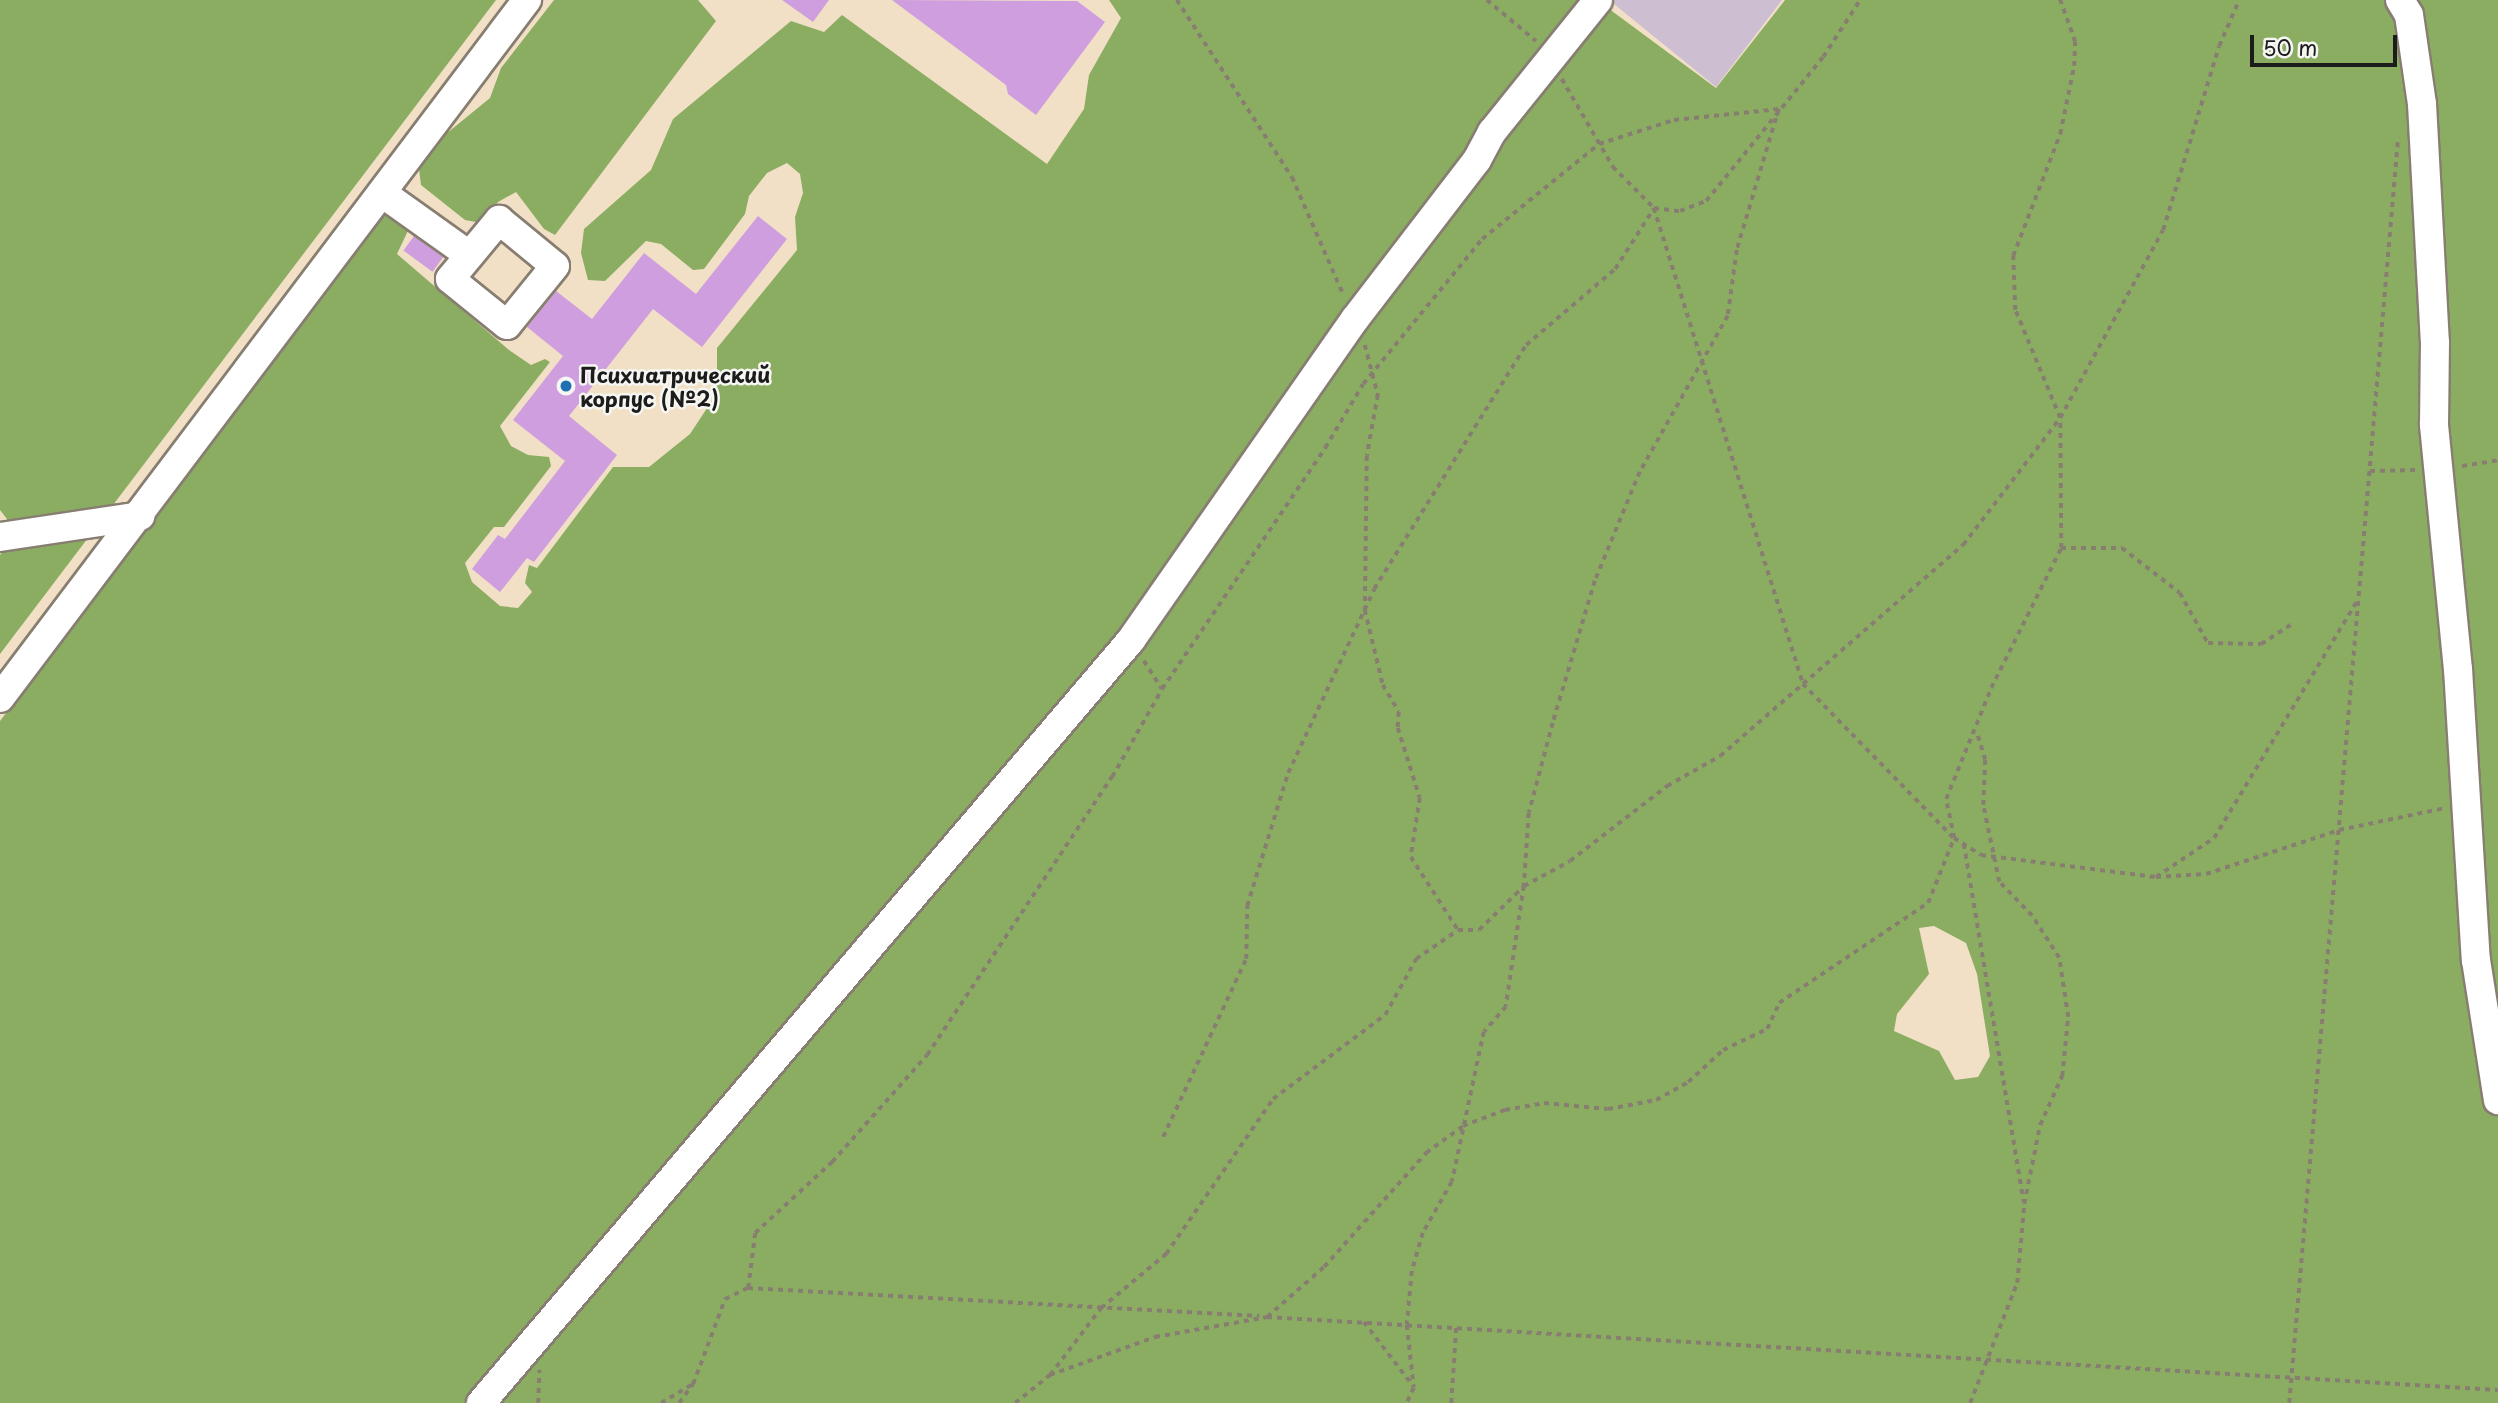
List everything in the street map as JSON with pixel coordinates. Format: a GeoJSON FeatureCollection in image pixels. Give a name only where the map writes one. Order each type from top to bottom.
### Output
{"type":"FeatureCollection","features":[{"type":"Feature","properties":{"kind":"lane"},"geometry":{"type":"LineString","coordinates":[[0,698],[527,0]]}},
{"type":"Feature","properties":{"kind":"lane"},"geometry":{"type":"LineString","coordinates":[[481,1403],[1131,640],[1355,319],[1478,160],[1492,132],[1598,0]]}},
{"type":"Feature","properties":{"kind":"lane"},"geometry":{"type":"LineString","coordinates":[[2400,0],[2409,15],[2422,104],[2432,273],[2434,425],[2458,669],[2464,804],[2476,960],[2498,1100]]}},
{"type":"Feature","properties":{"kind":"lane"},"geometry":{"type":"LineString","coordinates":[[382,193],[469,255]]}},
{"type":"Feature","properties":{"kind":"lane"},"geometry":{"type":"LineString","coordinates":[[0,537],[139,516]]}},
{"type":"Feature","properties":{"kind":"path"},"geometry":{"type":"LineString","coordinates":[[1177,0],[1292,177],[1375,369],[1378,395],[1367,456],[1365,610],[1383,685],[1399,712],[1398,728],[1420,798],[1411,857],[1458,930]]}},
{"type":"Feature","properties":{"kind":"path"},"geometry":{"type":"LineString","coordinates":[[1487,0],[1533,37]]}},
{"type":"Feature","properties":{"kind":"path"},"geometry":{"type":"LineString","coordinates":[[1654,208],[1680,211],[1706,201],[1824,57],[1860,0]]}},
{"type":"Feature","properties":{"kind":"path"},"geometry":{"type":"LineString","coordinates":[[1050,1375],[1156,1336],[1267,1317],[1324,1267],[1426,1153],[1463,1126],[1505,1111],[1544,1103],[1608,1109],[1656,1100],[1688,1082],[1723,1050],[1767,1029],[1779,1003],[1928,903],[1954,838],[1946,799],[1975,729],[2061,548],[2060,418],[2015,310],[2013,257],[2060,134],[2074,66],[2075,42],[2060,0]]}},
{"type":"Feature","properties":{"kind":"path"},"geometry":{"type":"LineString","coordinates":[[1015,1403],[1050,1375],[1101,1308],[1166,1254],[1273,1099],[1385,1015],[1416,959],[1458,930],[1479,930],[1524,886],[1570,862],[1667,786],[1720,756],[1963,545],[2060,418],[2163,230],[2218,46],[2239,0]]}},
{"type":"Feature","properties":{"kind":"path"},"geometry":{"type":"LineString","coordinates":[[1571,90],[1613,167],[1654,208],[1803,684],[1954,838],[1991,856],[2155,877],[2206,874],[2339,830],[2464,804]]}},
{"type":"Feature","properties":{"kind":"path"},"geometry":{"type":"LineString","coordinates":[[748,1288],[755,1233],[832,1163],[927,1055],[1112,777],[1162,689],[1375,369],[1482,239],[1599,144],[1674,120],[1779,109]]}},
{"type":"Feature","properties":{"kind":"path"},"geometry":{"type":"LineString","coordinates":[[1407,1403],[1414,1388],[1407,1325],[1412,1271],[1423,1233],[1452,1182],[1484,1032],[1506,1007],[1524,886],[1529,813],[1595,581],[1640,472],[1728,316],[1737,250],[1779,109]]}},
{"type":"Feature","properties":{"kind":"path"},"geometry":{"type":"LineString","coordinates":[[2289,1403],[2400,125]]}},
{"type":"Feature","properties":{"kind":"path"},"geometry":{"type":"LineString","coordinates":[[1163,1137],[1245,959],[1247,906],[1288,773],[1365,610],[1526,345],[1615,268],[1654,208]]}},
{"type":"Feature","properties":{"kind":"path"},"geometry":{"type":"LineString","coordinates":[[2061,548],[2122,548],[2180,593],[2208,642],[2261,644],[2292,624]]}},
{"type":"Feature","properties":{"kind":"path"},"geometry":{"type":"LineString","coordinates":[[2155,877],[2214,838],[2359,597]]}},
{"type":"Feature","properties":{"kind":"path"},"geometry":{"type":"LineString","coordinates":[[1131,640],[1162,689]]}},
{"type":"Feature","properties":{"kind":"path"},"geometry":{"type":"LineString","coordinates":[[1969,1403],[2017,1283],[2024,1204],[2040,1125],[2062,1076],[2068,1017],[2059,958],[2032,916],[1999,882],[1991,856],[1983,805],[1985,760],[1975,729]]}},
{"type":"Feature","properties":{"kind":"path"},"geometry":{"type":"LineString","coordinates":[[1964,845],[2024,1204]]}},
{"type":"Feature","properties":{"kind":"path"},"geometry":{"type":"LineString","coordinates":[[679,1403],[693,1384],[725,1299],[748,1288],[1988,1358],[2498,1390]]}},
{"type":"Feature","properties":{"kind":"path"},"geometry":{"type":"LineString","coordinates":[[1364,1322],[1414,1388]]}},
{"type":"Feature","properties":{"kind":"path"},"geometry":{"type":"LineString","coordinates":[[1451,1403],[1456,1327]]}},
{"type":"Feature","properties":{"kind":"path"},"geometry":{"type":"LineString","coordinates":[[661,1403],[693,1384]]}},
{"type":"Feature","properties":{"kind":"shaded area"},"geometry":{"type":"Polygon","coordinates":[[[1609,0],[1782,0],[1716,87],[1609,0]]]}},
{"type":"Feature","properties":{"kind":"green space"},"geometry":{"type":"Polygon","coordinates":[[[0,0],[496,0],[0,654],[0,555],[5,547],[7,519],[0,510],[0,0]]]}},
{"type":"Feature","properties":{"kind":"green space"},"geometry":{"type":"Polygon","coordinates":[[[554,0],[698,0],[716,21],[555,235],[544,229],[516,192],[498,202],[481,223],[465,220],[421,185],[419,169],[441,138],[490,98],[501,68],[554,0]]]}},
{"type":"Feature","properties":{"kind":"green space"},"geometry":{"type":"Polygon","coordinates":[[[1109,0],[1597,0],[1716,88],[1785,0],[2498,0],[2498,1403],[0,1403],[0,721],[387,212],[414,218],[397,254],[509,350],[531,365],[545,359],[550,362],[500,426],[511,446],[528,455],[549,457],[551,466],[504,527],[494,527],[465,563],[472,582],[500,606],[518,608],[532,592],[525,583],[529,565],[537,568],[613,467],[649,467],[690,434],[717,393],[717,348],[797,250],[795,217],[803,193],[800,174],[787,163],[767,173],[749,196],[745,214],[704,269],[693,270],[661,244],[646,241],[605,281],[588,280],[581,253],[584,229],[651,170],[673,119],[791,21],[824,32],[842,15],[1047,164],[1084,109],[1089,75],[1121,18],[1109,0]],[[1934,926],[1919,928],[1929,974],[1897,1014],[1894,1031],[1939,1051],[1955,1080],[1978,1077],[1990,1056],[1977,974],[1966,943],[1934,926]]]}},
{"type":"Feature","properties":{"kind":"building"},"geometry":{"type":"Polygon","coordinates":[[[782,0],[829,0],[813,22],[782,0]]]}},
{"type":"Feature","properties":{"kind":"building"},"geometry":{"type":"Polygon","coordinates":[[[892,0],[1077,1],[1105,22],[1036,115],[1008,94],[1006,85],[892,0]]]}},
{"type":"Feature","properties":{"kind":"building","name":"Психиатрический корпус (№2)"},"geometry":{"type":"Polygon","coordinates":[[[758,216],[787,239],[702,347],[653,309],[569,416],[617,455],[534,562],[527,558],[500,592],[472,569],[498,535],[505,539],[565,461],[513,420],[563,356],[527,327],[556,291],[592,319],[644,253],[696,294],[758,216]]]}},
{"type":"Feature","properties":{"kind":"building"},"geometry":{"type":"Polygon","coordinates":[[[414,236],[443,257],[433,272],[403,251],[414,236]]]}},
{"type":"Feature","properties":{"kind":"place","name":"Психиатрический корпус (№2)"},"geometry":{"type":"Point","coordinates":[566,386]}}]}
